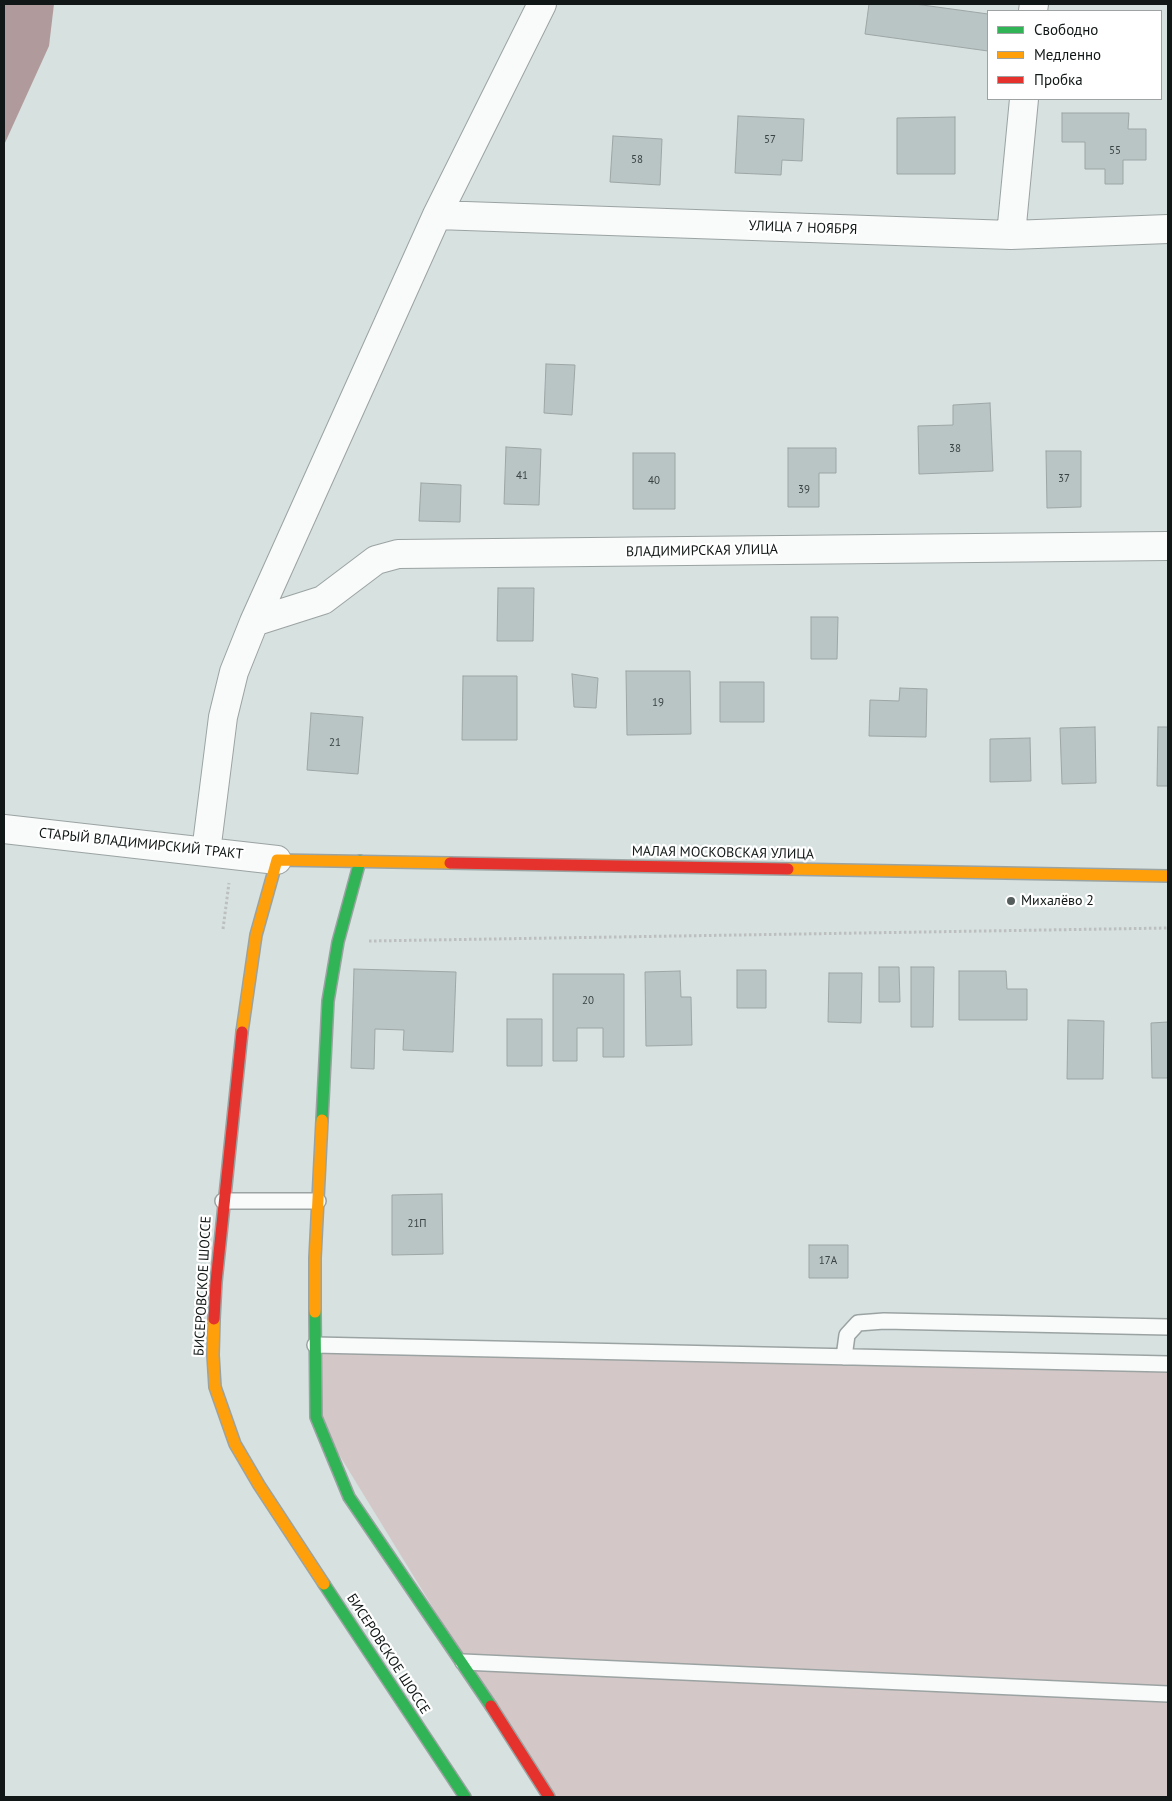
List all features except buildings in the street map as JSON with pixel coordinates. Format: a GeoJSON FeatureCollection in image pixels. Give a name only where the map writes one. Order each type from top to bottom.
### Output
{"type":"FeatureCollection","features":[{"type":"Feature","properties":{"kind":"main road","name":"МАЛАЯ МОСКОВСКАЯ УЛИЦА"},"geometry":{"type":"LineString","coordinates":[[277,860],[1168,876]]}},
{"type":"Feature","properties":{"kind":"main road","name":"БИСЕРОВСКОЕ ШОССЕ"},"geometry":{"type":"LineString","coordinates":[[277,860],[256,935],[223,1201],[213,1355],[216,1387],[226,1422],[235,1444],[259,1485],[465,1797]]}},
{"type":"Feature","properties":{"kind":"main road"},"geometry":{"type":"LineString","coordinates":[[360,861],[338,942],[328,1001],[318,1202],[315,1345],[316,1417],[349,1497],[463,1662],[549,1797]]}},
{"type":"Feature","properties":{"kind":"street"},"geometry":{"type":"LineString","coordinates":[[206,852],[223,716],[234,672],[254,622],[437,216],[542,4]]}},
{"type":"Feature","properties":{"kind":"street"},"geometry":{"type":"LineString","coordinates":[[1011,235],[1024,100]]}},
{"type":"Feature","properties":{"kind":"street","name":"УЛИЦА 7 НОЯБРЯ"},"geometry":{"type":"LineString","coordinates":[[437,216],[1011,235],[1168,229]]}},
{"type":"Feature","properties":{"kind":"street","name":"ВЛАДИМИРСКАЯ УЛИЦА"},"geometry":{"type":"LineString","coordinates":[[254,622],[323,600],[376,560],[398,554],[1168,546]]}},
{"type":"Feature","properties":{"kind":"street","name":"СТАРЫЙ ВЛАДИМИРСКИЙ ТРАКТ"},"geometry":{"type":"LineString","coordinates":[[4,829],[277,860]]}},
{"type":"Feature","properties":{"kind":"lane"},"geometry":{"type":"LineString","coordinates":[[223,1201],[318,1202]]}},
{"type":"Feature","properties":{"kind":"lane"},"geometry":{"type":"LineString","coordinates":[[844,1356],[847,1335],[858,1323],[884,1321],[1168,1327]]}},
{"type":"Feature","properties":{"kind":"lane"},"geometry":{"type":"LineString","coordinates":[[315,1345],[1168,1364]]}},
{"type":"Feature","properties":{"kind":"lane"},"geometry":{"type":"LineString","coordinates":[[463,1662],[1168,1694]]}},
{"type":"Feature","properties":{"kind":"path"},"geometry":{"type":"LineString","coordinates":[[338,942],[1168,928]]}},
{"type":"Feature","properties":{"kind":"shaded area"},"geometry":{"type":"Polygon","coordinates":[[[4,4],[54,4],[49,46],[4,145],[4,4]]]}},
{"type":"Feature","properties":{"kind":"shaded area"},"geometry":{"type":"Polygon","coordinates":[[[315,1345],[1168,1364],[1168,1797],[549,1797],[316,1417],[315,1345]]]}},
{"type":"Feature","properties":{"kind":"traffic: fast"},"geometry":{"type":"LineString","coordinates":[[322,1120],[328,1001],[338,942],[360,861]]}},
{"type":"Feature","properties":{"kind":"traffic: fast"},"geometry":{"type":"LineString","coordinates":[[315,1312],[316,1417],[349,1497],[491,1706]]}},
{"type":"Feature","properties":{"kind":"traffic: fast"},"geometry":{"type":"LineString","coordinates":[[324,1584],[465,1797]]}},
{"type":"Feature","properties":{"kind":"traffic: slow"},"geometry":{"type":"LineString","coordinates":[[242,1032],[256,935],[277,860],[450,863]]}},
{"type":"Feature","properties":{"kind":"traffic: slow"},"geometry":{"type":"LineString","coordinates":[[788,869],[1168,876]]}},
{"type":"Feature","properties":{"kind":"traffic: slow"},"geometry":{"type":"LineString","coordinates":[[315,1312],[315,1258],[322,1120]]}},
{"type":"Feature","properties":{"kind":"traffic: slow"},"geometry":{"type":"LineString","coordinates":[[214,1319],[213,1355],[215,1387],[235,1444],[259,1485],[324,1584]]}},
{"type":"Feature","properties":{"kind":"traffic: jam"},"geometry":{"type":"LineString","coordinates":[[450,863],[788,869]]}},
{"type":"Feature","properties":{"kind":"traffic: jam"},"geometry":{"type":"LineString","coordinates":[[214,1319],[216,1282],[242,1032]]}},
{"type":"Feature","properties":{"kind":"traffic: jam"},"geometry":{"type":"LineString","coordinates":[[491,1706],[549,1797]]}},
{"type":"Feature","properties":{"kind":"place","name":"Михалёво 2"},"geometry":{"type":"Point","coordinates":[1011,901]}}]}
